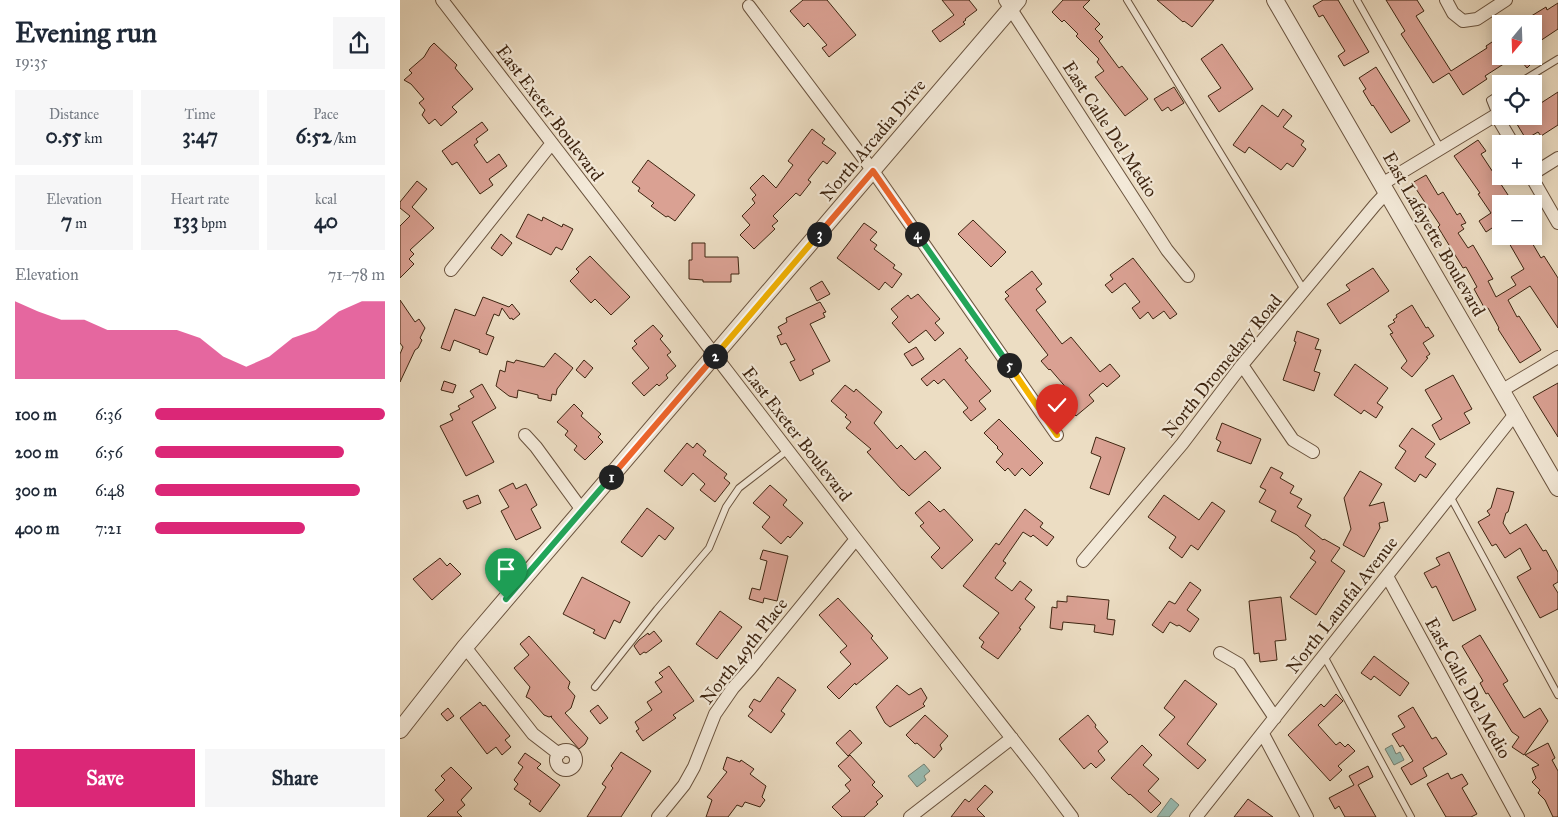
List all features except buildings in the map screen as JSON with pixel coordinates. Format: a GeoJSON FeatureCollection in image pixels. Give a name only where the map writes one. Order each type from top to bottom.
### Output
{"type":"FeatureCollection","features":[{"type":"Feature","properties":{"kind":"street","name":"East Exeter Boulevard"},"geometry":{"type":"LineString","coordinates":[[442,0],[1072,817]]}},
{"type":"Feature","properties":{"kind":"street","name":"East Lafayette Boulevard"},"geometry":{"type":"LineString","coordinates":[[1275,0],[1558,488]]}},
{"type":"Feature","properties":{"kind":"street"},"geometry":{"type":"LineString","coordinates":[[1446,0],[1453,13],[1462,21],[1477,18],[1506,0]]}},
{"type":"Feature","properties":{"kind":"street","name":"North Arcadia Drive"},"geometry":{"type":"LineString","coordinates":[[400,730],[465,647],[873,171],[1011,3]]}},
{"type":"Feature","properties":{"kind":"street","name":"East Calle Del Medio"},"geometry":{"type":"LineString","coordinates":[[1011,3],[1167,250],[1188,276]]}},
{"type":"Feature","properties":{"kind":"street"},"geometry":{"type":"LineString","coordinates":[[749,6],[873,171],[1057,435]]}},
{"type":"Feature","properties":{"kind":"street","name":"North Dromedary Road"},"geometry":{"type":"LineString","coordinates":[[1083,561],[1182,444],[1242,365],[1375,205],[1385,188],[1492,118]]}},
{"type":"Feature","properties":{"kind":"street"},"geometry":{"type":"LineString","coordinates":[[451,270],[552,144]]}},
{"type":"Feature","properties":{"kind":"street"},"geometry":{"type":"LineString","coordinates":[[1542,168],[1558,158]]}},
{"type":"Feature","properties":{"kind":"street"},"geometry":{"type":"LineString","coordinates":[[1537,185],[1558,223]]}},
{"type":"Feature","properties":{"kind":"street"},"geometry":{"type":"LineString","coordinates":[[1501,391],[1558,357]]}},
{"type":"Feature","properties":{"kind":"street"},"geometry":{"type":"LineString","coordinates":[[1242,365],[1293,440],[1313,452]]}},
{"type":"Feature","properties":{"kind":"street","name":"North Launfal Avenue"},"geometry":{"type":"LineString","coordinates":[[1202,814],[1275,718],[1515,414]]}},
{"type":"Feature","properties":{"kind":"street"},"geometry":{"type":"LineString","coordinates":[[524,435],[536,447],[582,510]]}},
{"type":"Feature","properties":{"kind":"street","name":"North 49th Place"},"geometry":{"type":"LineString","coordinates":[[658,817],[684,785],[694,766],[715,714],[733,688],[750,670],[856,539]]}},
{"type":"Feature","properties":{"kind":"street","name":"East Calle Del Medio"},"geometry":{"type":"LineString","coordinates":[[1387,576],[1518,817]]}},
{"type":"Feature","properties":{"kind":"street"},"geometry":{"type":"LineString","coordinates":[[465,647],[533,734],[558,754]]}},
{"type":"Feature","properties":{"kind":"street"},"geometry":{"type":"LineString","coordinates":[[1220,652],[1239,664],[1275,718]]}},
{"type":"Feature","properties":{"kind":"street"},"geometry":{"type":"LineString","coordinates":[[1263,734],[1307,817]]}},
{"type":"Feature","properties":{"kind":"street"},"geometry":{"type":"LineString","coordinates":[[910,817],[1012,738]]}},
{"type":"Feature","properties":{"kind":"lane"},"geometry":{"type":"LineString","coordinates":[[1127,0],[1306,290]]}},
{"type":"Feature","properties":{"kind":"lane"},"geometry":{"type":"LineString","coordinates":[[1357,0],[1442,149]]}},
{"type":"Feature","properties":{"kind":"lane"},"geometry":{"type":"LineString","coordinates":[[1532,75],[1558,59]]}},
{"type":"Feature","properties":{"kind":"lane"},"geometry":{"type":"LineString","coordinates":[[595,687],[657,609],[709,548],[726,508],[739,488],[788,450]]}},
{"type":"Feature","properties":{"kind":"lane"},"geometry":{"type":"LineString","coordinates":[[1450,496],[1558,695]]}},
{"type":"Feature","properties":{"kind":"lane"},"geometry":{"type":"LineString","coordinates":[[1324,656],[1411,817]]}},
{"type":"Feature","properties":{"kind":"water"},"geometry":{"type":"Polygon","coordinates":[[[1392,745],[1396,754],[1400,752],[1404,760],[1394,765],[1385,749],[1392,745]]]}},
{"type":"Feature","properties":{"kind":"water"},"geometry":{"type":"Polygon","coordinates":[[[924,764],[930,771],[924,776],[926,780],[917,787],[908,776],[924,764]]]}},
{"type":"Feature","properties":{"kind":"water"},"geometry":{"type":"Polygon","coordinates":[[[1171,798],[1179,805],[1169,817],[1157,817],[1171,798]]]}},
{"type":"Feature","properties":{"kind":"route"},"geometry":{"type":"LineString","coordinates":[[506,599],[873,171],[1057,435]]}}]}
